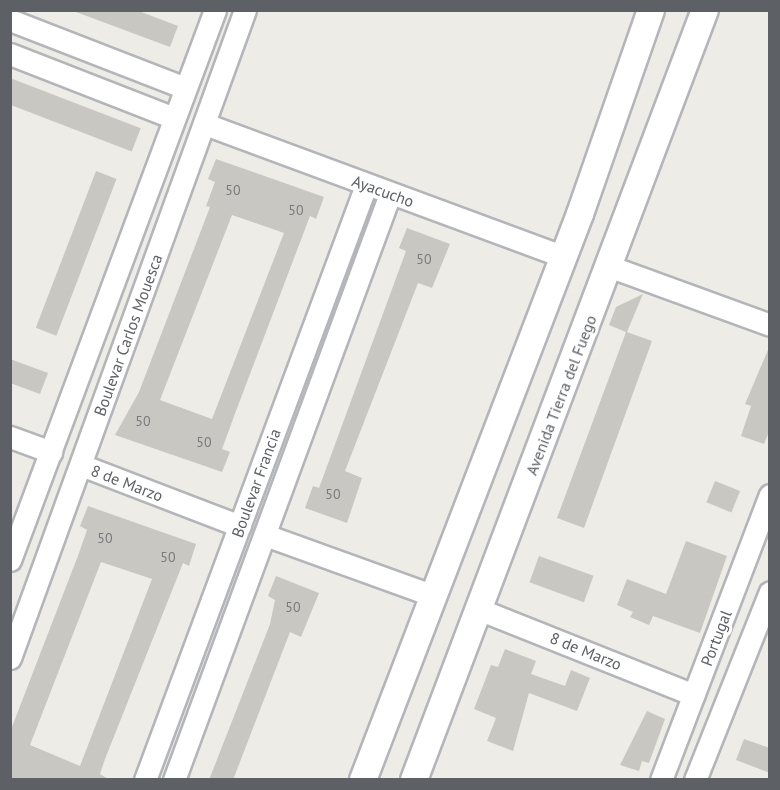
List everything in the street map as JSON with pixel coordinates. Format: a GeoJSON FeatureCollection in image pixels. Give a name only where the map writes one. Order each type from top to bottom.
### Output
{"type":"FeatureCollection","features":[{"type":"Feature","properties":{"kind":"street","name":"Boulevar Carlos Mouesca"},"geometry":{"type":"LineString","coordinates":[[10,560],[172,117],[215,10]]}},
{"type":"Feature","properties":{"kind":"street","name":"Boulevar Carlos Mouesca"},"geometry":{"type":"LineString","coordinates":[[10,658],[245,10]]}},
{"type":"Feature","properties":{"kind":"street"},"geometry":{"type":"LineString","coordinates":[[363,780],[562,256],[651,10]]}},
{"type":"Feature","properties":{"kind":"street","name":"Avenida Tierra del Fuego"},"geometry":{"type":"LineString","coordinates":[[414,780],[477,609],[611,267],[705,10]]}},
{"type":"Feature","properties":{"kind":"street"},"geometry":{"type":"LineString","coordinates":[[10,20],[185,88]]}},
{"type":"Feature","properties":{"kind":"street"},"geometry":{"type":"LineString","coordinates":[[10,54],[172,117]]}},
{"type":"Feature","properties":{"kind":"street","name":"Ayacucho"},"geometry":{"type":"LineString","coordinates":[[205,124],[562,256]]}},
{"type":"Feature","properties":{"kind":"street","name":"Boulevar Francia"},"geometry":{"type":"LineString","coordinates":[[145,780],[366,185]]}},
{"type":"Feature","properties":{"kind":"street","name":"Boulevar Francia"},"geometry":{"type":"LineString","coordinates":[[174,780],[390,194]]}},
{"type":"Feature","properties":{"kind":"street"},"geometry":{"type":"LineString","coordinates":[[611,267],[770,325]]}},
{"type":"Feature","properties":{"kind":"street"},"geometry":{"type":"LineString","coordinates":[[10,437],[51,452]]}},
{"type":"Feature","properties":{"kind":"street","name":"8 de Marzo"},"geometry":{"type":"LineString","coordinates":[[81,465],[240,526]]}},
{"type":"Feature","properties":{"kind":"street","name":"Portugal"},"geometry":{"type":"LineString","coordinates":[[661,780],[770,495]]}},
{"type":"Feature","properties":{"kind":"street"},"geometry":{"type":"LineString","coordinates":[[265,535],[432,595]]}},
{"type":"Feature","properties":{"kind":"street","name":"Portugal"},"geometry":{"type":"LineString","coordinates":[[695,780],[770,591]]}},
{"type":"Feature","properties":{"kind":"street","name":"8 de Marzo"},"geometry":{"type":"LineString","coordinates":[[477,609],[694,695]]}},
{"type":"Feature","properties":{"kind":"building"},"geometry":{"type":"Polygon","coordinates":[[[136,10],[178,26],[170,47],[76,12],[136,10]]]}},
{"type":"Feature","properties":{"kind":"building"},"geometry":{"type":"Polygon","coordinates":[[[10,78],[141,128],[132,152],[10,105],[10,78]]]}},
{"type":"Feature","properties":{"kind":"building"},"geometry":{"type":"Polygon","coordinates":[[[216,159],[324,197],[316,219],[310,216],[236,411],[222,449],[230,452],[222,472],[115,435],[139,392],[210,207],[206,206],[215,182],[208,179],[216,159]],[[232,215],[160,400],[212,419],[284,233],[232,215]]]}},
{"type":"Feature","properties":{"kind":"building"},"geometry":{"type":"Polygon","coordinates":[[[96,171],[117,179],[56,336],[36,328],[96,171]]]}},
{"type":"Feature","properties":{"kind":"building"},"geometry":{"type":"Polygon","coordinates":[[[407,228],[450,244],[432,288],[418,283],[345,471],[362,478],[347,523],[305,508],[313,486],[319,488],[406,251],[399,248],[407,228]]]}},
{"type":"Feature","properties":{"kind":"building"},"geometry":{"type":"Polygon","coordinates":[[[643,294],[627,332],[652,341],[584,528],[557,518],[626,332],[609,325],[616,307],[643,294]]]}},
{"type":"Feature","properties":{"kind":"building"},"geometry":{"type":"Polygon","coordinates":[[[770,345],[770,429],[764,444],[741,436],[751,406],[745,404],[770,345]]]}},
{"type":"Feature","properties":{"kind":"building"},"geometry":{"type":"Polygon","coordinates":[[[10,359],[48,373],[40,394],[10,383],[10,359]]]}},
{"type":"Feature","properties":{"kind":"building"},"geometry":{"type":"Polygon","coordinates":[[[715,481],[740,491],[731,512],[706,502],[715,481]]]}},
{"type":"Feature","properties":{"kind":"building"},"geometry":{"type":"Polygon","coordinates":[[[88,506],[196,544],[189,566],[183,563],[105,759],[100,774],[110,780],[10,780],[10,732],[87,530],[80,526],[88,506]],[[101,562],[30,745],[80,766],[152,579],[101,562]]]}},
{"type":"Feature","properties":{"kind":"building"},"geometry":{"type":"Polygon","coordinates":[[[686,541],[727,556],[700,633],[653,616],[649,625],[630,617],[633,612],[617,605],[627,579],[666,594],[686,541]]]}},
{"type":"Feature","properties":{"kind":"building"},"geometry":{"type":"Polygon","coordinates":[[[539,556],[594,576],[584,602],[529,582],[539,556]]]}},
{"type":"Feature","properties":{"kind":"building"},"geometry":{"type":"Polygon","coordinates":[[[276,576],[319,593],[301,637],[290,632],[233,780],[209,780],[270,624],[275,600],[268,596],[276,576]]]}},
{"type":"Feature","properties":{"kind":"building"},"geometry":{"type":"Polygon","coordinates":[[[505,649],[536,661],[531,674],[565,686],[571,670],[590,678],[577,711],[529,693],[513,751],[487,741],[496,718],[474,709],[491,665],[498,667],[505,649]]]}},
{"type":"Feature","properties":{"kind":"building"},"geometry":{"type":"Polygon","coordinates":[[[647,711],[665,719],[649,763],[642,761],[639,771],[620,765],[647,711]]]}},
{"type":"Feature","properties":{"kind":"building"},"geometry":{"type":"Polygon","coordinates":[[[744,739],[770,748],[770,773],[736,760],[744,739]]]}}]}
